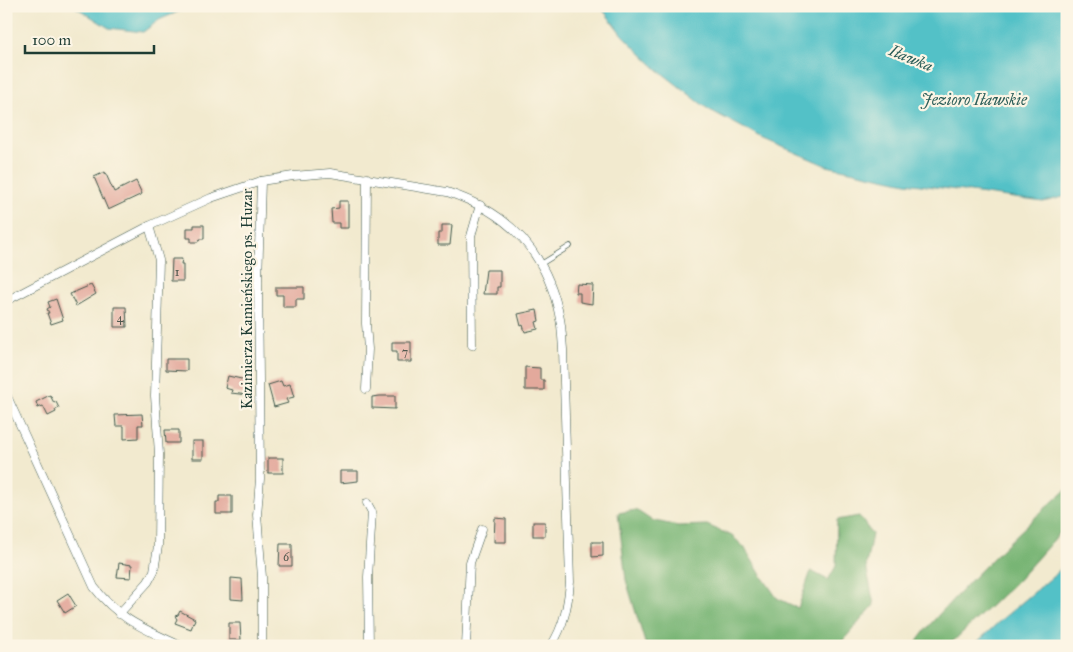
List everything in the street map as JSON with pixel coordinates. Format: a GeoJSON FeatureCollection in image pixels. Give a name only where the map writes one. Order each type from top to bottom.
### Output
{"type":"FeatureCollection","features":[{"type":"Feature","properties":{"kind":"street"},"geometry":{"type":"LineString","coordinates":[[6,301],[149,226],[210,198],[261,181],[330,173],[367,178],[447,192],[480,205],[502,218],[534,251],[542,264],[552,288],[561,320],[570,582],[564,619],[551,646]]}},
{"type":"Feature","properties":{"kind":"street"},"geometry":{"type":"LineString","coordinates":[[366,389],[368,348],[366,324],[367,178]]}},
{"type":"Feature","properties":{"kind":"street","name":"Kazimierza Kamieńskiego ps. Huzar"},"geometry":{"type":"LineString","coordinates":[[261,181],[258,281],[260,479],[257,516],[262,577],[262,646]]}},
{"type":"Feature","properties":{"kind":"street"},"geometry":{"type":"LineString","coordinates":[[472,345],[471,236],[480,205]]}},
{"type":"Feature","properties":{"kind":"street"},"geometry":{"type":"LineString","coordinates":[[119,614],[148,582],[154,571],[158,546],[159,454],[155,396],[158,260],[149,226]]}},
{"type":"Feature","properties":{"kind":"street"},"geometry":{"type":"LineString","coordinates":[[6,394],[94,587],[105,602],[119,614],[181,646]]}},
{"type":"Feature","properties":{"kind":"street"},"geometry":{"type":"LineString","coordinates":[[367,503],[372,512],[368,577],[369,646]]}},
{"type":"Feature","properties":{"kind":"street"},"geometry":{"type":"LineString","coordinates":[[466,646],[470,563],[482,529]]}},
{"type":"Feature","properties":{"kind":"lane"},"geometry":{"type":"LineString","coordinates":[[542,264],[570,246]]}},
{"type":"Feature","properties":{"kind":"green space"},"geometry":{"type":"Polygon","coordinates":[[[1067,489],[1067,525],[1016,582],[948,646],[914,646],[936,617],[1000,551],[1067,489]]]}},
{"type":"Feature","properties":{"kind":"green space"},"geometry":{"type":"Polygon","coordinates":[[[636,510],[651,520],[678,526],[707,525],[732,536],[744,547],[777,598],[798,608],[811,571],[828,580],[836,566],[837,520],[859,516],[872,534],[866,565],[874,605],[838,646],[646,646],[626,580],[618,513],[636,510]]]}},
{"type":"Feature","properties":{"kind":"water"},"geometry":{"type":"Polygon","coordinates":[[[74,6],[191,6],[159,20],[143,32],[109,28],[74,6]]]}},
{"type":"Feature","properties":{"kind":"water","name":"Jezioro Iławskie"},"geometry":{"type":"Polygon","coordinates":[[[600,6],[1067,6],[1067,196],[1043,202],[906,183],[827,166],[764,139],[708,109],[658,70],[623,36],[600,6]]]}},
{"type":"Feature","properties":{"kind":"water"},"geometry":{"type":"Polygon","coordinates":[[[1067,560],[1067,646],[973,646],[1056,574],[1067,560]]]}},
{"type":"Feature","properties":{"kind":"building"},"geometry":{"type":"Polygon","coordinates":[[[105,172],[114,192],[136,181],[142,194],[108,210],[94,177],[105,172]]]}},
{"type":"Feature","properties":{"kind":"building"},"geometry":{"type":"Polygon","coordinates":[[[339,201],[348,201],[348,228],[339,228],[339,223],[332,223],[331,209],[339,208],[339,201]]]}},
{"type":"Feature","properties":{"kind":"building"},"geometry":{"type":"Polygon","coordinates":[[[194,225],[204,225],[204,239],[200,239],[198,242],[191,242],[191,238],[187,238],[187,228],[194,228],[194,225]]]}},
{"type":"Feature","properties":{"kind":"building"},"geometry":{"type":"Polygon","coordinates":[[[442,225],[452,225],[450,245],[438,245],[438,233],[442,233],[442,225]]]}},
{"type":"Feature","properties":{"kind":"building"},"geometry":{"type":"Polygon","coordinates":[[[172,259],[182,259],[183,281],[171,281],[172,259]]]}},
{"type":"Feature","properties":{"kind":"building"},"geometry":{"type":"Polygon","coordinates":[[[486,270],[500,270],[500,287],[497,287],[497,294],[483,294],[486,270]]]}},
{"type":"Feature","properties":{"kind":"building"},"geometry":{"type":"Polygon","coordinates":[[[577,284],[593,285],[592,304],[580,302],[580,293],[576,293],[577,284]]]}},
{"type":"Feature","properties":{"kind":"building"},"geometry":{"type":"Polygon","coordinates":[[[91,285],[96,294],[76,306],[70,294],[91,285]]]}},
{"type":"Feature","properties":{"kind":"building"},"geometry":{"type":"Polygon","coordinates":[[[276,287],[304,287],[304,299],[296,299],[296,307],[283,307],[283,295],[276,295],[276,287]]]}},
{"type":"Feature","properties":{"kind":"building"},"geometry":{"type":"Polygon","coordinates":[[[56,299],[63,320],[51,324],[47,313],[49,313],[47,309],[50,307],[48,302],[56,299]]]}},
{"type":"Feature","properties":{"kind":"building"},"geometry":{"type":"Polygon","coordinates":[[[114,307],[126,307],[127,327],[114,327],[114,307]]]}},
{"type":"Feature","properties":{"kind":"building"},"geometry":{"type":"Polygon","coordinates":[[[537,310],[539,321],[536,322],[538,329],[525,332],[523,325],[521,326],[518,314],[537,310]]]}},
{"type":"Feature","properties":{"kind":"building"},"geometry":{"type":"Polygon","coordinates":[[[392,342],[411,342],[411,362],[397,362],[397,351],[392,351],[392,342]]]}},
{"type":"Feature","properties":{"kind":"building"},"geometry":{"type":"Polygon","coordinates":[[[166,359],[187,359],[187,371],[166,370],[166,359]]]}},
{"type":"Feature","properties":{"kind":"building"},"geometry":{"type":"Polygon","coordinates":[[[525,367],[540,368],[540,380],[544,380],[544,390],[525,390],[525,367]]]}},
{"type":"Feature","properties":{"kind":"building"},"geometry":{"type":"Polygon","coordinates":[[[228,376],[246,380],[245,383],[251,384],[248,395],[231,393],[232,390],[225,388],[228,376]]]}},
{"type":"Feature","properties":{"kind":"building"},"geometry":{"type":"Polygon","coordinates":[[[281,381],[283,386],[290,384],[294,397],[286,399],[288,403],[274,407],[268,385],[281,381]]]}},
{"type":"Feature","properties":{"kind":"building"},"geometry":{"type":"Polygon","coordinates":[[[50,395],[59,408],[48,416],[43,406],[38,408],[36,402],[50,395]]]}},
{"type":"Feature","properties":{"kind":"building"},"geometry":{"type":"Polygon","coordinates":[[[395,396],[395,409],[372,408],[372,397],[395,396]]]}},
{"type":"Feature","properties":{"kind":"building"},"geometry":{"type":"Polygon","coordinates":[[[142,414],[143,425],[138,425],[138,438],[124,439],[124,426],[116,426],[115,415],[142,414]]]}},
{"type":"Feature","properties":{"kind":"building"},"geometry":{"type":"Polygon","coordinates":[[[165,430],[179,430],[179,443],[166,443],[165,430]]]}},
{"type":"Feature","properties":{"kind":"building"},"geometry":{"type":"Polygon","coordinates":[[[192,441],[203,441],[203,459],[192,459],[192,441]]]}},
{"type":"Feature","properties":{"kind":"building"},"geometry":{"type":"Polygon","coordinates":[[[268,458],[283,458],[283,473],[268,473],[268,458]]]}},
{"type":"Feature","properties":{"kind":"building"},"geometry":{"type":"Polygon","coordinates":[[[340,471],[358,471],[358,481],[340,483],[340,471]]]}},
{"type":"Feature","properties":{"kind":"building"},"geometry":{"type":"Polygon","coordinates":[[[219,496],[232,496],[232,514],[216,514],[216,502],[219,502],[219,496]]]}},
{"type":"Feature","properties":{"kind":"building"},"geometry":{"type":"Polygon","coordinates":[[[495,518],[506,519],[506,542],[494,542],[495,518]]]}},
{"type":"Feature","properties":{"kind":"building"},"geometry":{"type":"Polygon","coordinates":[[[533,522],[545,522],[545,536],[533,536],[533,522]]]}},
{"type":"Feature","properties":{"kind":"building"},"geometry":{"type":"Polygon","coordinates":[[[592,542],[603,542],[603,556],[592,557],[592,542]]]}},
{"type":"Feature","properties":{"kind":"building"},"geometry":{"type":"Polygon","coordinates":[[[280,544],[292,544],[292,566],[279,566],[280,544]]]}},
{"type":"Feature","properties":{"kind":"building"},"geometry":{"type":"Polygon","coordinates":[[[119,563],[132,565],[131,578],[117,577],[119,563]]]}},
{"type":"Feature","properties":{"kind":"building"},"geometry":{"type":"Polygon","coordinates":[[[231,578],[242,579],[243,600],[231,599],[231,578]]]}},
{"type":"Feature","properties":{"kind":"building"},"geometry":{"type":"Polygon","coordinates":[[[68,593],[76,606],[65,613],[57,600],[68,593]]]}},
{"type":"Feature","properties":{"kind":"building"},"geometry":{"type":"Polygon","coordinates":[[[180,611],[195,619],[191,629],[175,623],[177,619],[175,616],[180,611]]]}},
{"type":"Feature","properties":{"kind":"building"},"geometry":{"type":"Polygon","coordinates":[[[229,623],[240,623],[241,640],[229,640],[229,623]]]}},
{"type":"Feature","properties":{"kind":"water label","name":"Iławka"},"geometry":{"type":"Point","coordinates":[911,58]}}]}
